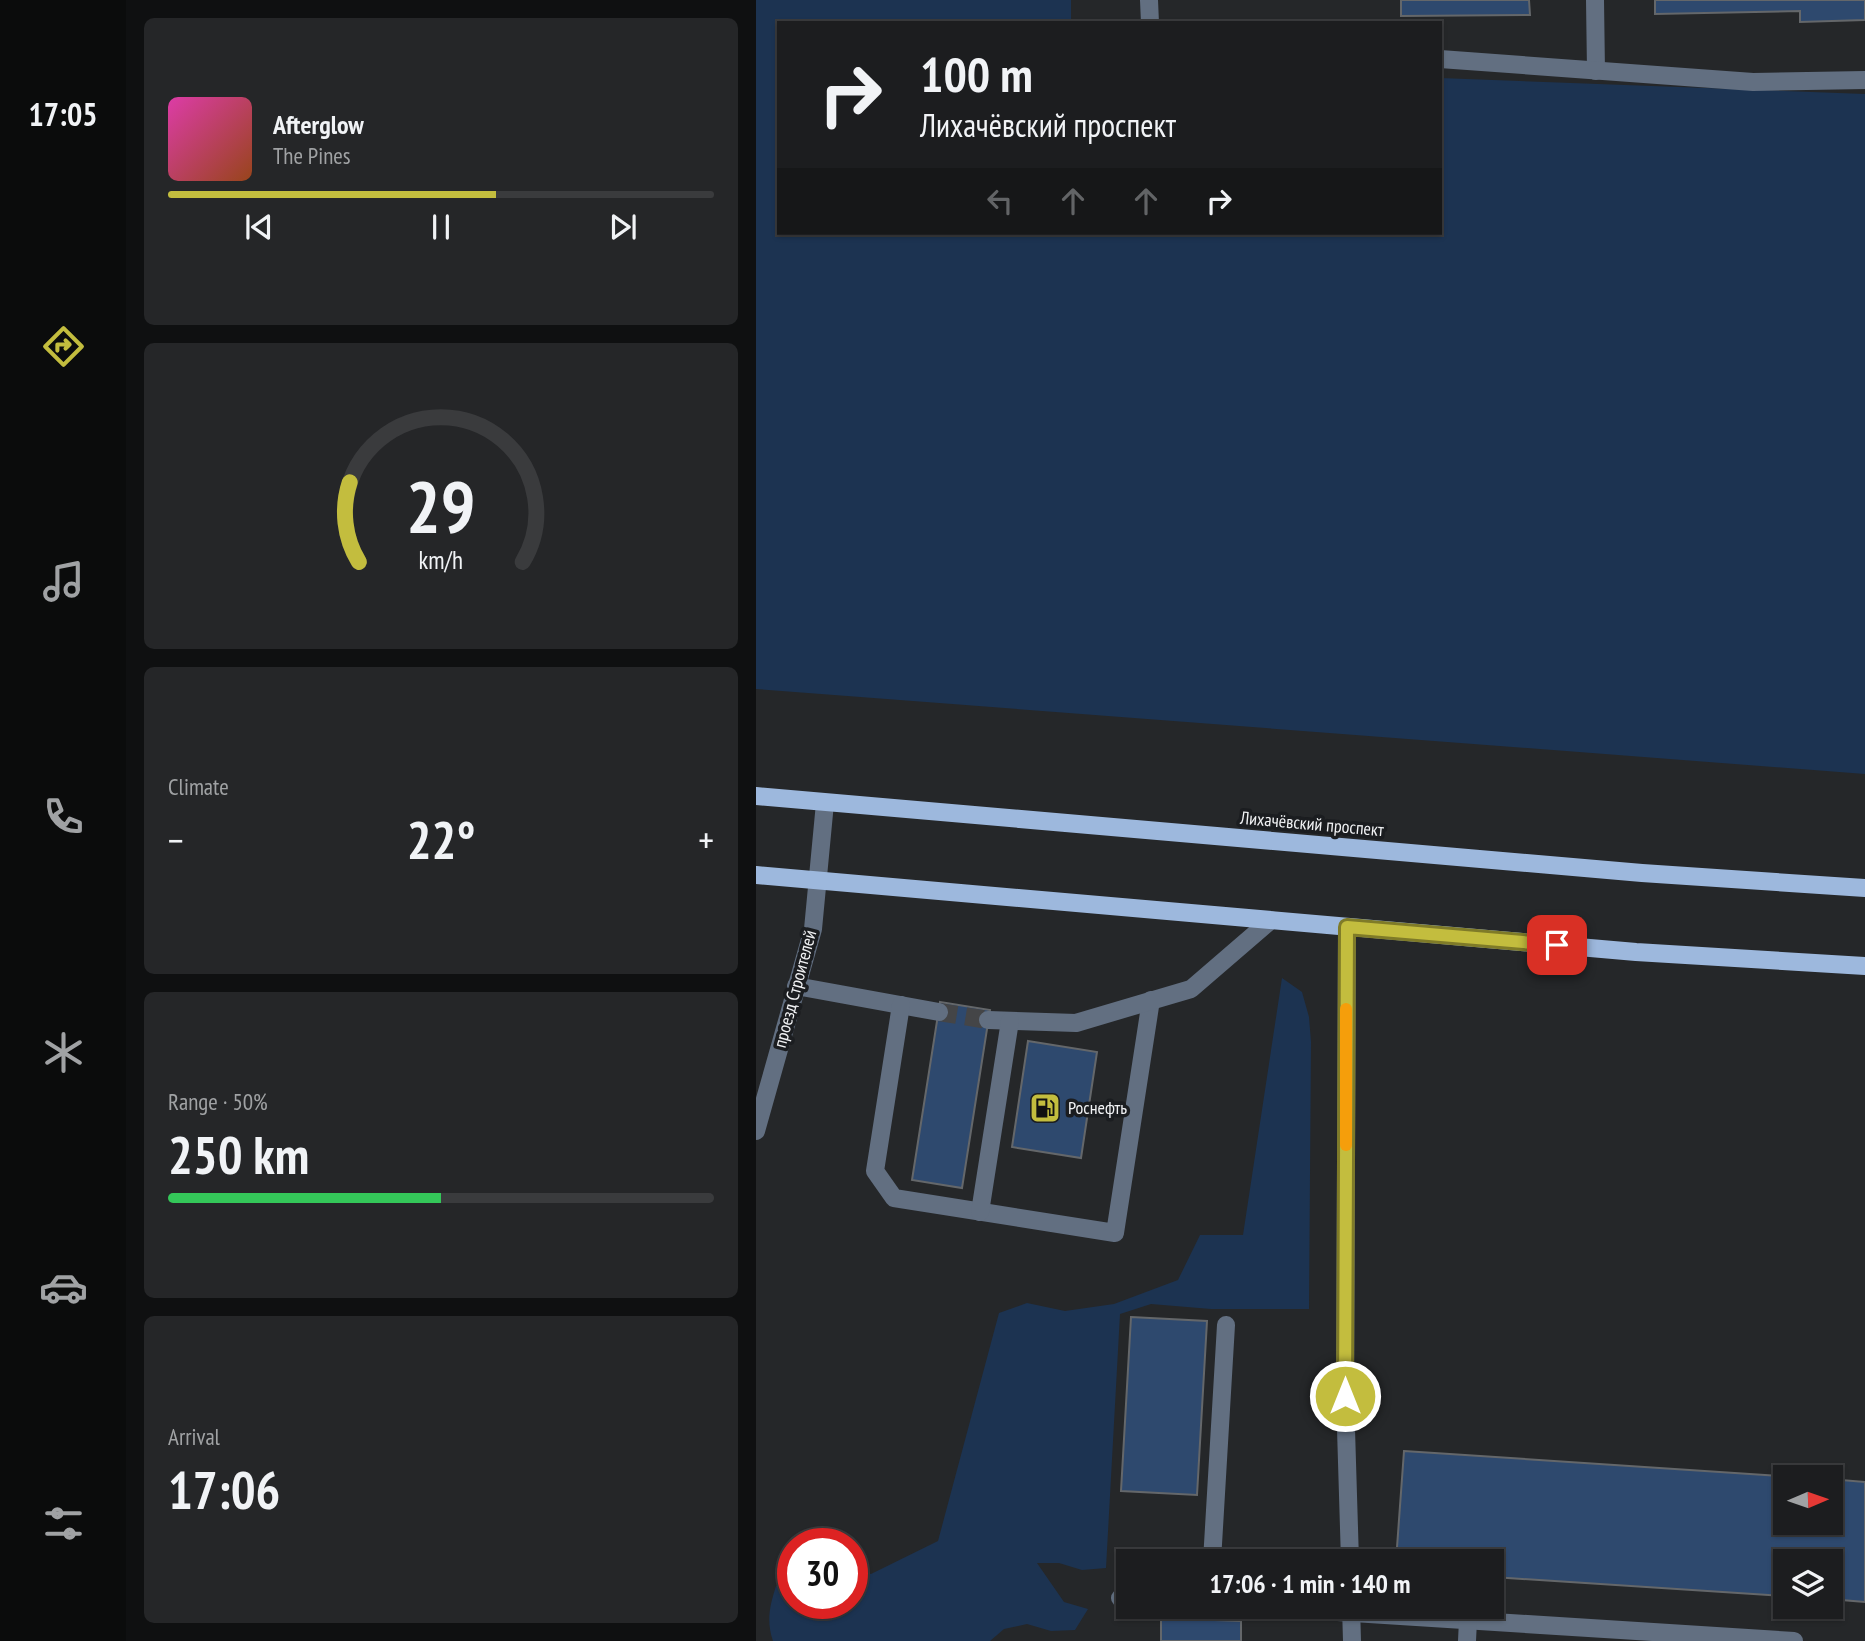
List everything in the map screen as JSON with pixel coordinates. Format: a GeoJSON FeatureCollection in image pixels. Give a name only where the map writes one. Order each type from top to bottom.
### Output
{"type":"FeatureCollection","features":[{"type":"Feature","properties":{"kind":"main road","name":"Лихачёвский проспект"},"geometry":{"type":"LineString","coordinates":[[756,796],[1642,873],[1865,888]]}},
{"type":"Feature","properties":{"kind":"main road"},"geometry":{"type":"LineString","coordinates":[[756,875],[1636,952],[1865,966]]}},
{"type":"Feature","properties":{"kind":"street"},"geometry":{"type":"LineString","coordinates":[[1149,0],[1150,21]]}},
{"type":"Feature","properties":{"kind":"street"},"geometry":{"type":"LineString","coordinates":[[1595,0],[1595,71]]}},
{"type":"Feature","properties":{"kind":"street"},"geometry":{"type":"LineString","coordinates":[[1442,59],[1753,82],[1865,80]]}},
{"type":"Feature","properties":{"kind":"street","name":"проезд Строителей"},"geometry":{"type":"LineString","coordinates":[[756,1131],[813,929],[825,803]]}},
{"type":"Feature","properties":{"kind":"street"},"geometry":{"type":"LineString","coordinates":[[988,1020],[1076,1023],[1191,989],[1271,920]]}},
{"type":"Feature","properties":{"kind":"street"},"geometry":{"type":"LineString","coordinates":[[1347,927],[1345,1396],[1350,1549]]}},
{"type":"Feature","properties":{"kind":"street"},"geometry":{"type":"LineString","coordinates":[[796,986],[939,1012]]}},
{"type":"Feature","properties":{"kind":"street"},"geometry":{"type":"LineString","coordinates":[[901,1005],[875,1171],[894,1198],[1115,1233],[1152,1000]]}},
{"type":"Feature","properties":{"kind":"street"},"geometry":{"type":"LineString","coordinates":[[980,1212],[1010,1021]]}},
{"type":"Feature","properties":{"kind":"street"},"geometry":{"type":"LineString","coordinates":[[1213,1549],[1226,1325]]}},
{"type":"Feature","properties":{"kind":"street"},"geometry":{"type":"LineString","coordinates":[[1352,1619],[1352,1641]]}},
{"type":"Feature","properties":{"kind":"street"},"geometry":{"type":"LineString","coordinates":[[1456,1619],[1794,1641]]}},
{"type":"Feature","properties":{"kind":"street"},"geometry":{"type":"LineString","coordinates":[[1467,1641],[1468,1620]]}},
{"type":"Feature","properties":{"kind":"shaded area"},"geometry":{"type":"Polygon","coordinates":[[[756,0],[1071,0],[1071,21],[777,21],[777,235],[1442,235],[1442,78],[1865,94],[1865,774],[756,689],[756,0]]]}},
{"type":"Feature","properties":{"kind":"shaded area"},"geometry":{"type":"Polygon","coordinates":[[[1282,978],[1302,992],[1309,1017],[1309,1309],[1211,1309],[1151,1304],[1120,1314],[1106,1568],[1082,1570],[1059,1563],[1037,1563],[1064,1602],[1088,1609],[1075,1630],[1051,1631],[1027,1624],[1004,1629],[990,1641],[773,1641],[770,1613],[776,1586],[777,1619],[868,1619],[868,1573],[938,1541],[999,1313],[1027,1303],[1065,1311],[1114,1304],[1178,1280],[1200,1235],[1243,1235],[1282,978]]]}},
{"type":"Feature","properties":{"kind":"building"},"geometry":{"type":"Polygon","coordinates":[[[1401,0],[1529,0],[1530,15],[1401,16],[1401,0]]]}},
{"type":"Feature","properties":{"kind":"building"},"geometry":{"type":"Polygon","coordinates":[[[1655,0],[1865,0],[1865,20],[1800,22],[1800,11],[1655,14],[1655,0]]]}},
{"type":"Feature","properties":{"kind":"building"},"geometry":{"type":"Polygon","coordinates":[[[940,1002],[990,1010],[962,1188],[912,1180],[940,1002]]]}},
{"type":"Feature","properties":{"kind":"building"},"geometry":{"type":"Polygon","coordinates":[[[1028,1041],[1097,1052],[1081,1158],[1012,1147],[1028,1041]]]}},
{"type":"Feature","properties":{"kind":"building"},"geometry":{"type":"Polygon","coordinates":[[[1131,1317],[1207,1321],[1197,1495],[1121,1491],[1131,1317]]]}},
{"type":"Feature","properties":{"kind":"building"},"geometry":{"type":"Polygon","coordinates":[[[1404,1451],[1773,1476],[1773,1535],[1843,1535],[1843,1480],[1865,1482],[1865,1602],[1843,1600],[1843,1549],[1773,1549],[1773,1595],[1504,1578],[1504,1549],[1397,1549],[1404,1451]]]}},
{"type":"Feature","properties":{"kind":"building"},"geometry":{"type":"Polygon","coordinates":[[[1161,1619],[1241,1621],[1241,1641],[1161,1641],[1161,1619]]]}},
{"type":"Feature","properties":{"kind":"tunnel"},"geometry":{"type":"LineString","coordinates":[[939,1012],[988,1020]]}},
{"type":"Feature","properties":{"kind":"slow traffic"},"geometry":{"type":"LineString","coordinates":[[1346,1009],[1346,1145]]}},
{"type":"Feature","properties":{"kind":"place","name":"Роснефть"},"geometry":{"type":"Point","coordinates":[1045,1108]}},
{"type":"Feature","properties":{"kind":"route"},"geometry":{"type":"LineString","coordinates":[[1345,1396],[1347,927],[1557,945]]}}]}
